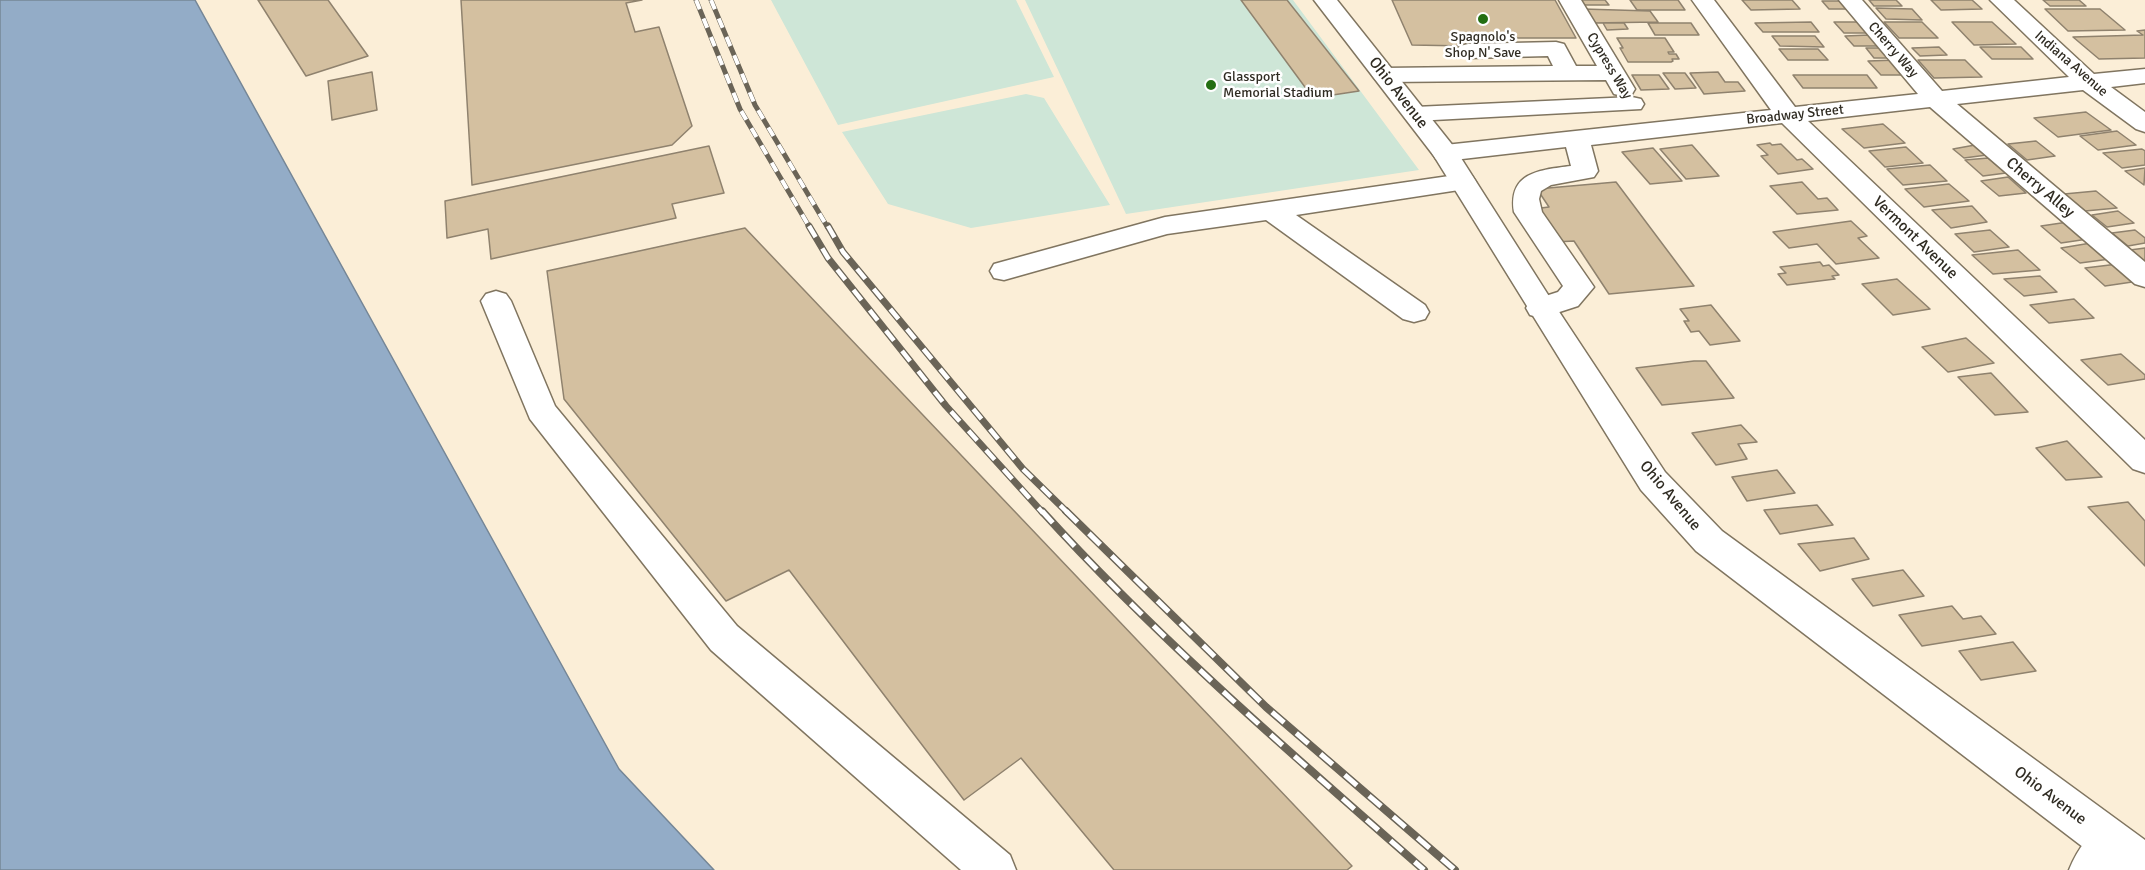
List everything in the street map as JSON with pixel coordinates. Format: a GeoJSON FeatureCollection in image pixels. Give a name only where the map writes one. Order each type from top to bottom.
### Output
{"type":"FeatureCollection","features":[{"type":"Feature","properties":{"kind":"street","name":"Ohio Avenue"},"geometry":{"type":"LineString","coordinates":[[1325,0],[1384,60],[1415,114],[1445,153],[1541,308],[1653,481],[1708,541],[2116,860]]}},
{"type":"Feature","properties":{"kind":"street","name":"Cypress Way"},"geometry":{"type":"LineString","coordinates":[[1570,0],[1648,132]]}},
{"type":"Feature","properties":{"kind":"street","name":"Vermont Avenue"},"geometry":{"type":"LineString","coordinates":[[1703,0],[1788,115],[2145,459]]}},
{"type":"Feature","properties":{"kind":"street","name":"Cherry Way"},"geometry":{"type":"LineString","coordinates":[[1850,0],[1936,99]]}},
{"type":"Feature","properties":{"kind":"street","name":"Indiana Avenue"},"geometry":{"type":"LineString","coordinates":[[2001,0],[2088,82],[2145,124]]}},
{"type":"Feature","properties":{"kind":"street"},"geometry":{"type":"LineString","coordinates":[[1556,49],[1568,73]]}},
{"type":"Feature","properties":{"kind":"street"},"geometry":{"type":"LineString","coordinates":[[1450,52],[1599,49]]}},
{"type":"Feature","properties":{"kind":"street"},"geometry":{"type":"LineString","coordinates":[[1384,60],[1568,73],[1613,73]]}},
{"type":"Feature","properties":{"kind":"street","name":"Broadway Street"},"geometry":{"type":"LineString","coordinates":[[1445,153],[2145,76]]}},
{"type":"Feature","properties":{"kind":"street","name":"Cherry Alley"},"geometry":{"type":"LineString","coordinates":[[1936,99],[2145,277]]}},
{"type":"Feature","properties":{"kind":"street"},"geometry":{"type":"LineString","coordinates":[[1415,114],[1632,104]]}},
{"type":"Feature","properties":{"kind":"street"},"geometry":{"type":"LineString","coordinates":[[1495,111],[1516,145]]}},
{"type":"Feature","properties":{"kind":"street"},"geometry":{"type":"LineString","coordinates":[[1541,308],[1568,299],[1579,287],[1528,212],[1525,202],[1526,191],[1531,183],[1539,179],[1585,171],[1576,139]]}},
{"type":"Feature","properties":{"kind":"street"},"geometry":{"type":"LineString","coordinates":[[1004,271],[1165,226],[1463,182]]}},
{"type":"Feature","properties":{"kind":"street"},"geometry":{"type":"LineString","coordinates":[[1269,209],[1414,312]]}},
{"type":"Feature","properties":{"kind":"street"},"geometry":{"type":"LineString","coordinates":[[496,300],[541,411],[724,638],[994,870]]}},
{"type":"Feature","properties":{"kind":"green space"},"geometry":{"type":"Polygon","coordinates":[[[771,0],[1016,0],[1054,77],[838,125],[771,0]]]}},
{"type":"Feature","properties":{"kind":"green space","name":"Glassport Memorial Stadium"},"geometry":{"type":"Polygon","coordinates":[[[1025,0],[1293,0],[1419,170],[1126,214],[1025,0]]]}},
{"type":"Feature","properties":{"kind":"green space"},"geometry":{"type":"Polygon","coordinates":[[[1026,94],[1044,98],[1110,205],[971,228],[888,204],[842,132],[1026,94]]]}},
{"type":"Feature","properties":{"kind":"water"},"geometry":{"type":"Polygon","coordinates":[[[0,0],[195,0],[619,769],[714,870],[0,870],[0,0]]]}},
{"type":"Feature","properties":{"kind":"building"},"geometry":{"type":"Polygon","coordinates":[[[258,0],[328,0],[368,56],[306,76],[258,0]]]}},
{"type":"Feature","properties":{"kind":"building"},"geometry":{"type":"Polygon","coordinates":[[[461,0],[642,0],[626,3],[635,32],[659,27],[692,126],[672,145],[472,185],[461,0]]]}},
{"type":"Feature","properties":{"kind":"building"},"geometry":{"type":"Polygon","coordinates":[[[1241,0],[1287,0],[1359,91],[1313,98],[1241,0]]]}},
{"type":"Feature","properties":{"kind":"building","name":"Spagnolo's Shop N' Save"},"geometry":{"type":"Polygon","coordinates":[[[1392,0],[1555,0],[1576,38],[1458,38],[1465,46],[1412,45],[1392,0]]]}},
{"type":"Feature","properties":{"kind":"building"},"geometry":{"type":"Polygon","coordinates":[[[1579,0],[1605,0],[1609,5],[1583,5],[1579,0]]]}},
{"type":"Feature","properties":{"kind":"building"},"geometry":{"type":"Polygon","coordinates":[[[1630,0],[1678,0],[1685,10],[1637,10],[1630,0]]]}},
{"type":"Feature","properties":{"kind":"building"},"geometry":{"type":"Polygon","coordinates":[[[1742,0],[1792,0],[1800,9],[1751,10],[1742,0]]]}},
{"type":"Feature","properties":{"kind":"building"},"geometry":{"type":"Polygon","coordinates":[[[1869,0],[1896,0],[1902,6],[1874,6],[1869,0]]]}},
{"type":"Feature","properties":{"kind":"building"},"geometry":{"type":"Polygon","coordinates":[[[1931,0],[1972,0],[1982,9],[1941,10],[1931,0]]]}},
{"type":"Feature","properties":{"kind":"building"},"geometry":{"type":"Polygon","coordinates":[[[2043,0],[2079,0],[2086,6],[2050,6],[2043,0]]]}},
{"type":"Feature","properties":{"kind":"building"},"geometry":{"type":"Polygon","coordinates":[[[1822,1],[1844,1],[1850,9],[1829,9],[1822,1]]]}},
{"type":"Feature","properties":{"kind":"building"},"geometry":{"type":"Polygon","coordinates":[[[1876,8],[1912,9],[1922,20],[1886,19],[1876,8]]]}},
{"type":"Feature","properties":{"kind":"building"},"geometry":{"type":"Polygon","coordinates":[[[1583,9],[1650,11],[1658,22],[1591,23],[1583,9]]]}},
{"type":"Feature","properties":{"kind":"building"},"geometry":{"type":"Polygon","coordinates":[[[2045,9],[2100,9],[2125,30],[2068,31],[2045,9]]]}},
{"type":"Feature","properties":{"kind":"building"},"geometry":{"type":"Polygon","coordinates":[[[1811,22],[1819,32],[1763,32],[1755,23],[1811,22]]]}},
{"type":"Feature","properties":{"kind":"building"},"geometry":{"type":"Polygon","coordinates":[[[1834,22],[1858,22],[1868,33],[1844,33],[1834,22]]]}},
{"type":"Feature","properties":{"kind":"building"},"geometry":{"type":"Polygon","coordinates":[[[1884,22],[1922,22],[1938,38],[1899,38],[1884,22]]]}},
{"type":"Feature","properties":{"kind":"building"},"geometry":{"type":"Polygon","coordinates":[[[1952,22],[1992,22],[2016,44],[1974,45],[1952,22]]]}},
{"type":"Feature","properties":{"kind":"building"},"geometry":{"type":"Polygon","coordinates":[[[1603,23],[1624,23],[1628,29],[1607,30],[1603,23]]]}},
{"type":"Feature","properties":{"kind":"building"},"geometry":{"type":"Polygon","coordinates":[[[1648,23],[1691,23],[1699,35],[1655,35],[1648,23]]]}},
{"type":"Feature","properties":{"kind":"building"},"geometry":{"type":"Polygon","coordinates":[[[2145,30],[2145,58],[2099,59],[2073,37],[2143,35],[2137,31],[2145,30]]]}},
{"type":"Feature","properties":{"kind":"building"},"geometry":{"type":"Polygon","coordinates":[[[1870,35],[1879,46],[1854,46],[1845,36],[1870,35]]]}},
{"type":"Feature","properties":{"kind":"building"},"geometry":{"type":"Polygon","coordinates":[[[1772,36],[1815,36],[1824,47],[1780,46],[1772,36]]]}},
{"type":"Feature","properties":{"kind":"building"},"geometry":{"type":"Polygon","coordinates":[[[1617,38],[1665,38],[1674,52],[1668,52],[1669,54],[1676,54],[1679,59],[1672,59],[1671,62],[1628,62],[1617,38]]]}},
{"type":"Feature","properties":{"kind":"building"},"geometry":{"type":"Polygon","coordinates":[[[1939,47],[1947,55],[1920,56],[1912,48],[1939,47]]]}},
{"type":"Feature","properties":{"kind":"building"},"geometry":{"type":"Polygon","coordinates":[[[1980,47],[2021,47],[2033,59],[1992,59],[1980,47]]]}},
{"type":"Feature","properties":{"kind":"building"},"geometry":{"type":"Polygon","coordinates":[[[1866,48],[1888,48],[1897,58],[1874,58],[1866,48]]]}},
{"type":"Feature","properties":{"kind":"building"},"geometry":{"type":"Polygon","coordinates":[[[1779,49],[1818,49],[1828,60],[1788,60],[1779,49]]]}},
{"type":"Feature","properties":{"kind":"building"},"geometry":{"type":"Polygon","coordinates":[[[1898,60],[1911,75],[1881,75],[1868,61],[1898,60]]]}},
{"type":"Feature","properties":{"kind":"building"},"geometry":{"type":"Polygon","coordinates":[[[1918,60],[1965,60],[1982,77],[1934,78],[1918,60]]]}},
{"type":"Feature","properties":{"kind":"building"},"geometry":{"type":"Polygon","coordinates":[[[372,72],[377,110],[332,120],[328,81],[372,72]]]}},
{"type":"Feature","properties":{"kind":"building"},"geometry":{"type":"Polygon","coordinates":[[[1718,72],[1725,82],[1738,82],[1745,91],[1704,94],[1690,73],[1718,72]]]}},
{"type":"Feature","properties":{"kind":"building"},"geometry":{"type":"Polygon","coordinates":[[[1663,73],[1685,73],[1696,88],[1675,89],[1663,73]]]}},
{"type":"Feature","properties":{"kind":"building"},"geometry":{"type":"Polygon","coordinates":[[[1632,75],[1659,75],[1669,89],[1641,90],[1632,75]]]}},
{"type":"Feature","properties":{"kind":"building"},"geometry":{"type":"Polygon","coordinates":[[[1793,75],[1867,75],[1877,88],[1803,88],[1793,75]]]}},
{"type":"Feature","properties":{"kind":"building"},"geometry":{"type":"Polygon","coordinates":[[[2086,112],[2111,130],[2058,137],[2034,118],[2086,112]]]}},
{"type":"Feature","properties":{"kind":"building"},"geometry":{"type":"Polygon","coordinates":[[[1883,124],[1905,143],[1864,148],[1842,129],[1883,124]]]}},
{"type":"Feature","properties":{"kind":"building"},"geometry":{"type":"Polygon","coordinates":[[[2117,131],[2136,145],[2098,150],[2080,136],[2117,131]]]}},
{"type":"Feature","properties":{"kind":"building"},"geometry":{"type":"Polygon","coordinates":[[[2036,141],[2055,156],[2027,160],[2008,144],[2036,141]]]}},
{"type":"Feature","properties":{"kind":"building"},"geometry":{"type":"Polygon","coordinates":[[[1770,143],[1772,145],[1781,144],[1797,160],[1802,159],[1813,169],[1778,174],[1761,156],[1768,155],[1757,145],[1770,143]]]}},
{"type":"Feature","properties":{"kind":"building"},"geometry":{"type":"Polygon","coordinates":[[[1692,145],[1719,176],[1686,179],[1660,149],[1692,145]]]}},
{"type":"Feature","properties":{"kind":"building"},"geometry":{"type":"Polygon","coordinates":[[[1975,145],[1987,155],[1964,158],[1953,149],[1975,145]]]}},
{"type":"Feature","properties":{"kind":"building"},"geometry":{"type":"Polygon","coordinates":[[[709,146],[724,193],[672,204],[676,218],[491,259],[488,229],[447,238],[445,201],[709,146]]]}},
{"type":"Feature","properties":{"kind":"building"},"geometry":{"type":"Polygon","coordinates":[[[1906,147],[1923,163],[1885,167],[1869,151],[1906,147]]]}},
{"type":"Feature","properties":{"kind":"building"},"geometry":{"type":"Polygon","coordinates":[[[1653,148],[1682,181],[1650,184],[1622,152],[1653,148]]]}},
{"type":"Feature","properties":{"kind":"building"},"geometry":{"type":"Polygon","coordinates":[[[2142,149],[2145,151],[2145,165],[2122,168],[2103,153],[2142,149]]]}},
{"type":"Feature","properties":{"kind":"building"},"geometry":{"type":"Polygon","coordinates":[[[1988,158],[2006,173],[1983,176],[1965,160],[1988,158]]]}},
{"type":"Feature","properties":{"kind":"building"},"geometry":{"type":"Polygon","coordinates":[[[1930,165],[1947,181],[1903,185],[1887,169],[1930,165]]]}},
{"type":"Feature","properties":{"kind":"building"},"geometry":{"type":"Polygon","coordinates":[[[2145,168],[2144,185],[2125,171],[2145,168]]]}},
{"type":"Feature","properties":{"kind":"building"},"geometry":{"type":"Polygon","coordinates":[[[2008,177],[2026,193],[1999,196],[1981,181],[2008,177]]]}},
{"type":"Feature","properties":{"kind":"building"},"geometry":{"type":"Polygon","coordinates":[[[1616,182],[1694,286],[1609,294],[1574,241],[1555,242],[1533,209],[1549,207],[1537,189],[1616,182]]]}},
{"type":"Feature","properties":{"kind":"building"},"geometry":{"type":"Polygon","coordinates":[[[1802,182],[1818,199],[1827,198],[1838,210],[1797,214],[1770,186],[1802,182]]]}},
{"type":"Feature","properties":{"kind":"building"},"geometry":{"type":"Polygon","coordinates":[[[1949,184],[1969,201],[1924,207],[1905,189],[1949,184]]]}},
{"type":"Feature","properties":{"kind":"building"},"geometry":{"type":"Polygon","coordinates":[[[2096,191],[2117,208],[2085,211],[2064,194],[2096,191]]]}},
{"type":"Feature","properties":{"kind":"building"},"geometry":{"type":"Polygon","coordinates":[[[1972,206],[1987,222],[1951,228],[1932,210],[1972,206]]]}},
{"type":"Feature","properties":{"kind":"building"},"geometry":{"type":"Polygon","coordinates":[[[2118,211],[2134,223],[2107,227],[2092,215],[2118,211]]]}},
{"type":"Feature","properties":{"kind":"building"},"geometry":{"type":"Polygon","coordinates":[[[1851,221],[1867,236],[1858,238],[1879,258],[1836,264],[1817,244],[1789,248],[1773,232],[1851,221]]]}},
{"type":"Feature","properties":{"kind":"building"},"geometry":{"type":"Polygon","coordinates":[[[2068,222],[2088,239],[2061,243],[2041,226],[2068,222]]]}},
{"type":"Feature","properties":{"kind":"building"},"geometry":{"type":"Polygon","coordinates":[[[745,228],[1352,866],[1347,870],[1114,870],[1021,758],[964,800],[789,570],[726,601],[564,399],[547,271],[745,228]]]}},
{"type":"Feature","properties":{"kind":"building"},"geometry":{"type":"Polygon","coordinates":[[[1990,230],[2009,247],[1974,252],[1955,234],[1990,230]]]}},
{"type":"Feature","properties":{"kind":"building"},"geometry":{"type":"Polygon","coordinates":[[[2135,230],[2145,238],[2145,243],[2128,246],[2112,233],[2135,230]]]}},
{"type":"Feature","properties":{"kind":"building"},"geometry":{"type":"Polygon","coordinates":[[[2091,243],[2110,259],[2080,263],[2061,248],[2091,243]]]}},
{"type":"Feature","properties":{"kind":"building"},"geometry":{"type":"Polygon","coordinates":[[[2145,248],[2145,262],[2130,250],[2145,248]]]}},
{"type":"Feature","properties":{"kind":"building"},"geometry":{"type":"Polygon","coordinates":[[[2018,250],[2040,270],[1993,274],[1972,255],[2018,250]]]}},
{"type":"Feature","properties":{"kind":"building"},"geometry":{"type":"Polygon","coordinates":[[[1820,262],[1823,266],[1829,265],[1839,275],[1832,276],[1835,279],[1787,285],[1778,274],[1786,273],[1780,267],[1820,262]]]}},
{"type":"Feature","properties":{"kind":"building"},"geometry":{"type":"Polygon","coordinates":[[[2118,264],[2139,281],[2105,286],[2085,268],[2118,264]]]}},
{"type":"Feature","properties":{"kind":"building"},"geometry":{"type":"Polygon","coordinates":[[[2040,276],[2057,292],[2024,296],[2004,279],[2040,276]]]}},
{"type":"Feature","properties":{"kind":"building"},"geometry":{"type":"Polygon","coordinates":[[[1897,279],[1930,309],[1893,315],[1862,284],[1897,279]]]}},
{"type":"Feature","properties":{"kind":"building"},"geometry":{"type":"Polygon","coordinates":[[[2074,299],[2094,318],[2049,323],[2030,305],[2074,299]]]}},
{"type":"Feature","properties":{"kind":"building"},"geometry":{"type":"Polygon","coordinates":[[[1711,305],[1740,341],[1710,345],[1699,331],[1691,332],[1684,321],[1689,321],[1680,309],[1711,305]]]}},
{"type":"Feature","properties":{"kind":"building"},"geometry":{"type":"Polygon","coordinates":[[[1966,338],[1994,363],[1948,372],[1922,347],[1966,338]]]}},
{"type":"Feature","properties":{"kind":"building"},"geometry":{"type":"Polygon","coordinates":[[[2121,354],[2145,375],[2145,379],[2108,385],[2081,360],[2121,354]]]}},
{"type":"Feature","properties":{"kind":"building"},"geometry":{"type":"Polygon","coordinates":[[[1706,361],[1734,398],[1662,405],[1636,368],[1706,361]]]}},
{"type":"Feature","properties":{"kind":"building"},"geometry":{"type":"Polygon","coordinates":[[[1991,373],[2028,412],[1995,415],[1958,377],[1991,373]]]}},
{"type":"Feature","properties":{"kind":"building"},"geometry":{"type":"Polygon","coordinates":[[[1741,425],[1757,442],[1738,444],[1747,459],[1716,465],[1692,433],[1741,425]]]}},
{"type":"Feature","properties":{"kind":"building"},"geometry":{"type":"Polygon","coordinates":[[[2067,441],[2102,477],[2066,480],[2036,448],[2067,441]]]}},
{"type":"Feature","properties":{"kind":"building"},"geometry":{"type":"Polygon","coordinates":[[[1777,470],[1795,493],[1747,501],[1732,477],[1777,470]]]}},
{"type":"Feature","properties":{"kind":"building"},"geometry":{"type":"Polygon","coordinates":[[[2128,502],[2145,521],[2145,566],[2088,507],[2128,502]]]}},
{"type":"Feature","properties":{"kind":"building"},"geometry":{"type":"Polygon","coordinates":[[[1817,505],[1833,525],[1780,534],[1764,510],[1817,505]]]}},
{"type":"Feature","properties":{"kind":"building"},"geometry":{"type":"Polygon","coordinates":[[[1854,538],[1869,559],[1820,571],[1798,544],[1854,538]]]}},
{"type":"Feature","properties":{"kind":"building"},"geometry":{"type":"Polygon","coordinates":[[[1903,570],[1924,596],[1873,606],[1852,579],[1903,570]]]}},
{"type":"Feature","properties":{"kind":"building"},"geometry":{"type":"Polygon","coordinates":[[[1952,606],[1963,619],[1981,616],[1996,634],[1922,646],[1899,615],[1952,606]]]}},
{"type":"Feature","properties":{"kind":"building"},"geometry":{"type":"Polygon","coordinates":[[[2013,642],[2036,671],[1981,680],[1959,651],[2013,642]]]}},
{"type":"Feature","properties":{"kind":"railway"},"geometry":{"type":"LineString","coordinates":[[696,0],[740,109],[810,228]]}},
{"type":"Feature","properties":{"kind":"railway"},"geometry":{"type":"LineString","coordinates":[[711,0],[755,105],[828,228]]}},
{"type":"Feature","properties":{"kind":"railway"},"geometry":{"type":"LineString","coordinates":[[809,226],[828,258],[946,406],[1043,513]]}},
{"type":"Feature","properties":{"kind":"railway"},"geometry":{"type":"LineString","coordinates":[[828,226],[843,252],[1023,469],[1068,513]]}},
{"type":"Feature","properties":{"kind":"railway"},"geometry":{"type":"LineString","coordinates":[[1042,511],[1133,606],[1180,651],[1424,870]]}},
{"type":"Feature","properties":{"kind":"railway"},"geometry":{"type":"LineString","coordinates":[[1066,511],[1266,707],[1455,870]]}},
{"type":"Feature","properties":{"kind":"place","name":"Spagnolo's Shop N' Save"},"geometry":{"type":"Point","coordinates":[1483,19]}},
{"type":"Feature","properties":{"kind":"place","name":"Glassport Memorial Stadium"},"geometry":{"type":"Point","coordinates":[1211,85]}}]}
